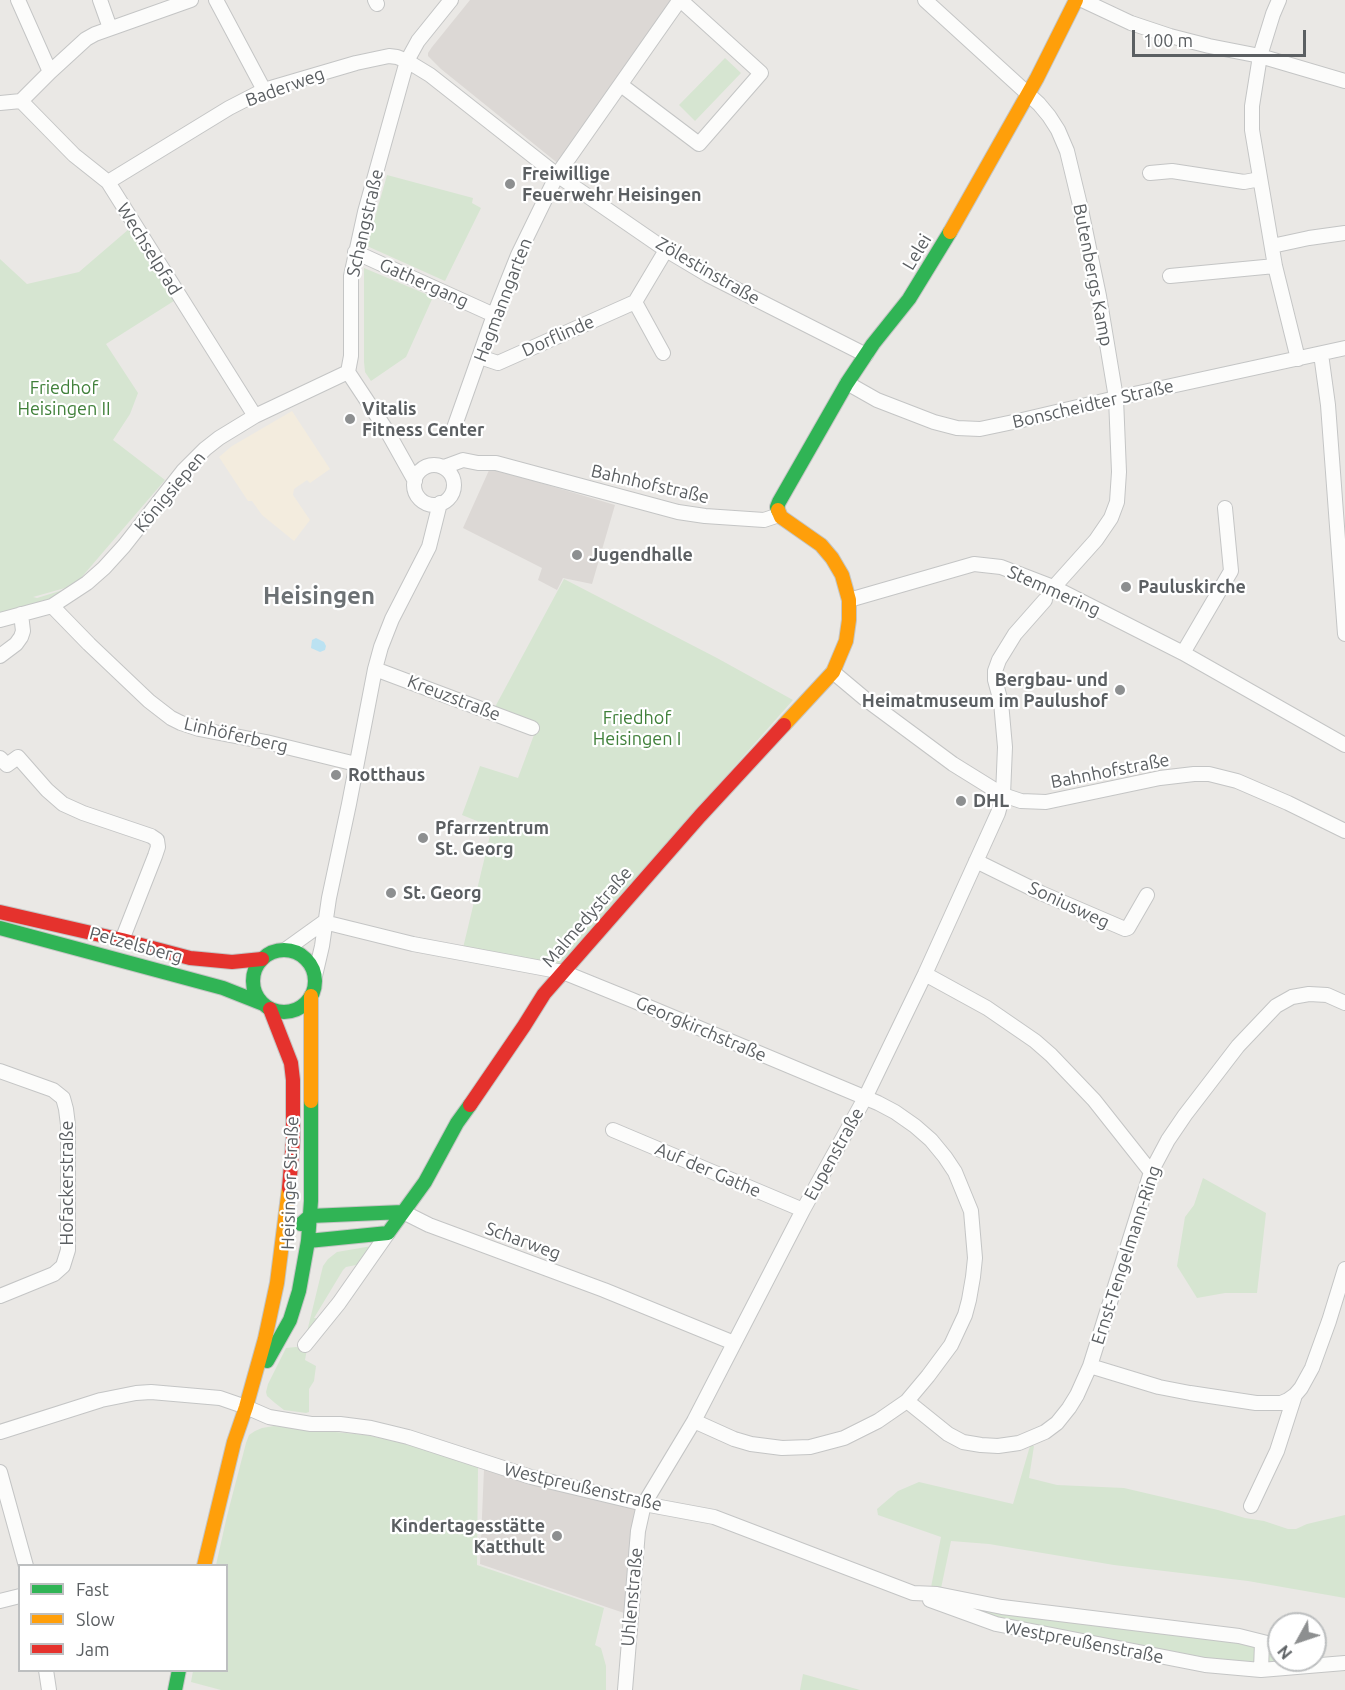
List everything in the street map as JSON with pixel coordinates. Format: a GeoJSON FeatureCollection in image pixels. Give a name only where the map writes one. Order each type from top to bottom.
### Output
{"type":"FeatureCollection","features":[{"type":"Feature","properties":{"kind":"street"},"geometry":{"type":"LineString","coordinates":[[18,0],[50,72]]}},
{"type":"Feature","properties":{"kind":"street"},"geometry":{"type":"LineString","coordinates":[[100,0],[110,28]]}},
{"type":"Feature","properties":{"kind":"street"},"geometry":{"type":"LineString","coordinates":[[0,103],[21,101],[86,39],[95,34],[191,0]]}},
{"type":"Feature","properties":{"kind":"street"},"geometry":{"type":"LineString","coordinates":[[216,0],[264,90]]}},
{"type":"Feature","properties":{"kind":"street"},"geometry":{"type":"LineString","coordinates":[[407,61],[418,41],[451,0]]}},
{"type":"Feature","properties":{"kind":"street","name":"Butenbergs Kamp"},"geometry":{"type":"LineString","coordinates":[[925,0],[1039,104],[1049,116],[1067,151],[1080,204],[1099,296],[1116,398],[1119,472],[1115,510],[1096,540],[1053,588]]}},
{"type":"Feature","properties":{"kind":"street","name":"Lelei"},"geometry":{"type":"LineString","coordinates":[[778,514],[779,502],[847,383],[919,284],[1028,94],[1076,0]]}},
{"type":"Feature","properties":{"kind":"street"},"geometry":{"type":"LineString","coordinates":[[1082,0],[1131,23],[1170,36],[1260,56],[1345,81]]}},
{"type":"Feature","properties":{"kind":"street"},"geometry":{"type":"LineString","coordinates":[[1279,0],[1260,56],[1252,106],[1252,130],[1275,266],[1298,359]]}},
{"type":"Feature","properties":{"kind":"street"},"geometry":{"type":"LineString","coordinates":[[557,175],[679,2],[686,4],[761,73],[699,144],[621,85]]}},
{"type":"Feature","properties":{"kind":"street","name":"Baderweg"},"geometry":{"type":"LineString","coordinates":[[108,182],[264,90],[367,60],[389,56],[407,61]]}},
{"type":"Feature","properties":{"kind":"street","name":"Zölestinstraße"},"geometry":{"type":"LineString","coordinates":[[407,61],[430,75],[557,175],[666,249],[708,275],[866,355]]}},
{"type":"Feature","properties":{"kind":"street","name":"Schangstraße"},"geometry":{"type":"LineString","coordinates":[[348,372],[351,356],[351,276],[355,252],[407,61]]}},
{"type":"Feature","properties":{"kind":"street","name":"Wechselpfad"},"geometry":{"type":"LineString","coordinates":[[21,101],[74,155],[108,182],[255,416]]}},
{"type":"Feature","properties":{"kind":"street"},"geometry":{"type":"LineString","coordinates":[[1150,173],[1180,171],[1244,182],[1260,179]]}},
{"type":"Feature","properties":{"kind":"street","name":"Hagmanngarten"},"geometry":{"type":"LineString","coordinates":[[454,428],[518,255],[557,175]]}},
{"type":"Feature","properties":{"kind":"street"},"geometry":{"type":"LineString","coordinates":[[1272,246],[1345,233]]}},
{"type":"Feature","properties":{"kind":"street"},"geometry":{"type":"LineString","coordinates":[[663,353],[635,302],[666,249]]}},
{"type":"Feature","properties":{"kind":"street","name":"Gathergang"},"geometry":{"type":"LineString","coordinates":[[355,252],[494,315]]}},
{"type":"Feature","properties":{"kind":"street"},"geometry":{"type":"LineString","coordinates":[[1170,276],[1275,266]]}},
{"type":"Feature","properties":{"kind":"street","name":"Dorflinde"},"geometry":{"type":"LineString","coordinates":[[480,357],[498,363],[635,302]]}},
{"type":"Feature","properties":{"kind":"street","name":"Bonscheidter Straße"},"geometry":{"type":"LineString","coordinates":[[847,383],[877,400],[934,422],[957,428],[987,428],[1345,348]]}},
{"type":"Feature","properties":{"kind":"street"},"geometry":{"type":"LineString","coordinates":[[1321,354],[1328,405],[1345,634]]}},
{"type":"Feature","properties":{"kind":"street"},"geometry":{"type":"LineString","coordinates":[[348,372],[415,481]]}},
{"type":"Feature","properties":{"kind":"street","name":"Königsiepen"},"geometry":{"type":"LineString","coordinates":[[0,620],[52,606],[87,583],[104,568],[153,511],[183,471],[222,436],[255,416],[348,372]]}},
{"type":"Feature","properties":{"kind":"street"},"geometry":{"type":"LineString","coordinates":[[396,447],[425,466]]}},
{"type":"Feature","properties":{"kind":"street","name":"Bahnhofstraße"},"geometry":{"type":"LineString","coordinates":[[444,467],[463,460],[496,463],[678,512],[705,516],[764,520],[778,514]]}},
{"type":"Feature","properties":{"kind":"street"},"geometry":{"type":"LineString","coordinates":[[454,481],[460,472],[478,463]]}},
{"type":"Feature","properties":{"kind":"street"},"geometry":{"type":"LineString","coordinates":[[425,503],[435,505],[450,498],[454,489],[454,481],[451,473],[444,467],[435,464],[425,466],[418,471],[415,481],[416,492],[425,503],[431,539]]}},
{"type":"Feature","properties":{"kind":"street"},"geometry":{"type":"LineString","coordinates":[[266,1006],[285,1012],[293,1011],[306,1003],[315,986],[324,922],[375,669],[389,626],[423,562],[440,503]]}},
{"type":"Feature","properties":{"kind":"street"},"geometry":{"type":"LineString","coordinates":[[1183,653],[1231,571],[1225,508]]}},
{"type":"Feature","properties":{"kind":"street"},"geometry":{"type":"LineString","coordinates":[[778,514],[820,545],[832,558],[842,575],[849,600],[849,620],[846,641],[833,672]]}},
{"type":"Feature","properties":{"kind":"street","name":"Stemmering"},"geometry":{"type":"LineString","coordinates":[[849,600],[974,564],[1001,567],[1053,588],[1183,653],[1345,745]]}},
{"type":"Feature","properties":{"kind":"street","name":"Eupenstraße"},"geometry":{"type":"LineString","coordinates":[[644,1504],[694,1421],[865,1098],[925,974],[998,813],[1003,795],[1005,747],[1001,702],[995,671],[1016,634],[1045,600]]}},
{"type":"Feature","properties":{"kind":"street","name":"Linhöferberg"},"geometry":{"type":"LineString","coordinates":[[52,606],[149,701],[171,718],[199,729],[266,742],[356,764]]}},
{"type":"Feature","properties":{"kind":"street"},"geometry":{"type":"LineString","coordinates":[[0,657],[21,637],[23,631],[21,614]]}},
{"type":"Feature","properties":{"kind":"street","name":"Kreuzstraße"},"geometry":{"type":"LineString","coordinates":[[375,669],[532,728]]}},
{"type":"Feature","properties":{"kind":"street","name":"Bahnhofstraße"},"geometry":{"type":"LineString","coordinates":[[833,672],[953,764],[1003,795],[1022,801],[1046,802],[1160,778],[1209,774],[1237,781],[1345,831]]}},
{"type":"Feature","properties":{"kind":"street","name":"Malmedystraße"},"geometry":{"type":"LineString","coordinates":[[403,1212],[425,1182],[457,1123],[544,994],[707,808],[833,672]]}},
{"type":"Feature","properties":{"kind":"street"},"geometry":{"type":"LineString","coordinates":[[0,758],[7,765],[18,757],[47,790],[63,804],[157,840],[158,847],[155,856],[122,940]]}},
{"type":"Feature","properties":{"kind":"street","name":"Soniusweg"},"geometry":{"type":"LineString","coordinates":[[976,861],[1041,893],[1125,929],[1128,928],[1147,895]]}},
{"type":"Feature","properties":{"kind":"street","name":"Petzelsberg"},"geometry":{"type":"LineString","coordinates":[[0,912],[190,958],[232,962],[262,959]]}},
{"type":"Feature","properties":{"kind":"street"},"geometry":{"type":"LineString","coordinates":[[285,950],[324,922]]}},
{"type":"Feature","properties":{"kind":"street","name":"Georgkirchstraße"},"geometry":{"type":"LineString","coordinates":[[324,922],[412,944],[563,972],[895,1112],[931,1140],[955,1172],[971,1211],[975,1258],[969,1299],[965,1315],[951,1345],[907,1401],[878,1421],[844,1438],[810,1447],[782,1448],[751,1444],[694,1421]]}},
{"type":"Feature","properties":{"kind":"street","name":"Petzelsberg"},"geometry":{"type":"LineString","coordinates":[[0,928],[223,988],[266,1006]]}},
{"type":"Feature","properties":{"kind":"street"},"geometry":{"type":"LineString","coordinates":[[262,959],[273,952],[285,950],[297,953],[307,960],[315,976]]}},
{"type":"Feature","properties":{"kind":"street","name":"Heisinger Straße"},"geometry":{"type":"LineString","coordinates":[[204,1564],[234,1443],[265,1340],[287,1213],[293,1140],[293,1080],[287,1051],[266,1006],[255,993],[252,981],[255,969],[262,959]]}},
{"type":"Feature","properties":{"kind":"street"},"geometry":{"type":"LineString","coordinates":[[534,968],[544,994]]}},
{"type":"Feature","properties":{"kind":"street"},"geometry":{"type":"LineString","coordinates":[[925,974],[1006,1020],[1051,1055],[1094,1100],[1151,1172]]}},
{"type":"Feature","properties":{"kind":"street","name":"Ernst-Tengelmann-Ring"},"geometry":{"type":"LineString","coordinates":[[907,1401],[948,1434],[963,1442],[981,1445],[1009,1445],[1037,1436],[1057,1423],[1077,1395],[1090,1366],[1151,1172],[1168,1140],[1218,1071],[1276,1006],[1293,997],[1309,994],[1327,995],[1345,1003]]}},
{"type":"Feature","properties":{"kind":"street","name":"Heisinger Straße"},"geometry":{"type":"LineString","coordinates":[[246,1407],[258,1388],[270,1355],[290,1320],[299,1291],[308,1241],[311,996]]}},
{"type":"Feature","properties":{"kind":"street","name":"Hofackerstraße"},"geometry":{"type":"LineString","coordinates":[[0,1071],[53,1090],[63,1098],[68,1125],[68,1250],[63,1266],[54,1274],[0,1296]]}},
{"type":"Feature","properties":{"kind":"street","name":"Auf der Gathe"},"geometry":{"type":"LineString","coordinates":[[613,1130],[804,1210]]}},
{"type":"Feature","properties":{"kind":"street"},"geometry":{"type":"LineString","coordinates":[[305,1345],[339,1303],[403,1212]]}},
{"type":"Feature","properties":{"kind":"street","name":"Scharweg"},"geometry":{"type":"LineString","coordinates":[[310,1216],[403,1212],[429,1225],[604,1290],[734,1343]]}},
{"type":"Feature","properties":{"kind":"street"},"geometry":{"type":"LineString","coordinates":[[287,1213],[308,1241],[388,1233]]}},
{"type":"Feature","properties":{"kind":"street"},"geometry":{"type":"LineString","coordinates":[[284,1238],[310,1216]]}},
{"type":"Feature","properties":{"kind":"street"},"geometry":{"type":"LineString","coordinates":[[1251,1506],[1277,1451],[1295,1395],[1312,1368],[1345,1269]]}},
{"type":"Feature","properties":{"kind":"street","name":"Ernst-Tengelmann-Ring"},"geometry":{"type":"LineString","coordinates":[[1090,1366],[1165,1388],[1256,1403],[1281,1403],[1295,1395]]}},
{"type":"Feature","properties":{"kind":"street","name":"Westpreußenstraße"},"geometry":{"type":"LineString","coordinates":[[0,1432],[101,1400],[136,1393],[151,1392],[220,1398],[269,1417],[311,1424],[340,1424],[371,1428],[408,1437],[531,1477],[644,1504],[714,1517],[996,1624],[1205,1665],[1267,1669]]}},
{"type":"Feature","properties":{"kind":"street"},"geometry":{"type":"LineString","coordinates":[[0,1472],[25,1564]]}},
{"type":"Feature","properties":{"kind":"street","name":"Uhlenstraße"},"geometry":{"type":"LineString","coordinates":[[625,1690],[638,1531],[644,1504]]}},
{"type":"Feature","properties":{"kind":"street","name":"Westpreußenstraße"},"geometry":{"type":"LineString","coordinates":[[913,1593],[937,1594],[1002,1607],[1230,1635],[1267,1643]]}},
{"type":"Feature","properties":{"kind":"street"},"geometry":{"type":"LineString","coordinates":[[0,1601],[18,1596]]}},
{"type":"Feature","properties":{"kind":"street"},"geometry":{"type":"LineString","coordinates":[[1261,1670],[1262,1642]]}},
{"type":"Feature","properties":{"kind":"street","name":"Westpreußenstraße"},"geometry":{"type":"LineString","coordinates":[[1327,1663],[1345,1663]]}},
{"type":"Feature","properties":{"kind":"street"},"geometry":{"type":"LineString","coordinates":[[46,1672],[48,1690]]}},
{"type":"Feature","properties":{"kind":"street"},"geometry":{"type":"LineString","coordinates":[[175,1690],[179,1672]]}},
{"type":"Feature","properties":{"kind":"shaded area"},"geometry":{"type":"Polygon","coordinates":[[[470,0],[678,0],[560,165],[428,56],[432,47],[470,0]]]}},
{"type":"Feature","properties":{"kind":"shaded area"},"geometry":{"type":"Polygon","coordinates":[[[292,411],[330,469],[310,483],[307,480],[294,489],[293,495],[310,520],[294,541],[262,515],[252,501],[248,501],[219,457],[232,446],[292,411]]]}},
{"type":"Feature","properties":{"kind":"shaded area"},"geometry":{"type":"Polygon","coordinates":[[[490,468],[615,505],[592,584],[563,578],[557,590],[538,580],[542,568],[463,528],[490,468]]]}},
{"type":"Feature","properties":{"kind":"shaded area","name":"Kindertagesstätte Katthult"},"geometry":{"type":"Polygon","coordinates":[[[484,1469],[635,1509],[624,1613],[480,1564],[484,1469]]]}},
{"type":"Feature","properties":{"kind":"green space"},"geometry":{"type":"Polygon","coordinates":[[[725,58],[741,73],[695,121],[679,105],[725,58]]]}},
{"type":"Feature","properties":{"kind":"green space"},"geometry":{"type":"Polygon","coordinates":[[[387,175],[473,198],[472,203],[481,208],[445,281],[367,246],[387,175]]]}},
{"type":"Feature","properties":{"kind":"green space","name":"Friedhof Heisingen II"},"geometry":{"type":"Polygon","coordinates":[[[129,229],[177,299],[106,344],[138,393],[130,414],[113,440],[165,480],[80,579],[65,588],[33,597],[37,598],[63,590],[63,593],[0,613],[0,259],[27,284],[79,272],[129,229]]]}},
{"type":"Feature","properties":{"kind":"green space"},"geometry":{"type":"Polygon","coordinates":[[[364,268],[433,297],[406,357],[371,381],[365,372],[364,362],[364,268]]]}},
{"type":"Feature","properties":{"kind":"green space","name":"Friedhof Heisingen I"},"geometry":{"type":"Polygon","coordinates":[[[564,579],[793,700],[560,964],[463,948],[492,827],[462,815],[480,766],[518,778],[538,724],[495,707],[564,579]]]}},
{"type":"Feature","properties":{"kind":"green space"},"geometry":{"type":"Polygon","coordinates":[[[1203,1178],[1266,1213],[1257,1293],[1225,1293],[1197,1298],[1177,1266],[1185,1217],[1194,1205],[1203,1178]]]}},
{"type":"Feature","properties":{"kind":"green space"},"geometry":{"type":"Polygon","coordinates":[[[372,1246],[361,1264],[346,1267],[343,1270],[314,1318],[321,1318],[306,1336],[323,1266],[328,1259],[337,1252],[372,1246]]]}},
{"type":"Feature","properties":{"kind":"green space"},"geometry":{"type":"Polygon","coordinates":[[[286,1348],[307,1349],[305,1360],[316,1366],[314,1381],[309,1389],[309,1412],[306,1413],[284,1410],[267,1396],[266,1392],[286,1348]]]}},
{"type":"Feature","properties":{"kind":"green space"},"geometry":{"type":"Polygon","coordinates":[[[274,1426],[366,1435],[408,1444],[478,1467],[477,1565],[604,1608],[595,1645],[601,1648],[606,1666],[606,1690],[221,1690],[191,1682],[193,1672],[228,1672],[228,1564],[216,1564],[246,1443],[249,1435],[262,1428],[274,1426]]]}},
{"type":"Feature","properties":{"kind":"green space"},"geometry":{"type":"Polygon","coordinates":[[[1030,1446],[1034,1446],[1029,1478],[1057,1485],[1124,1488],[1264,1521],[1288,1529],[1296,1529],[1345,1515],[1345,1598],[1248,1581],[1114,1565],[989,1544],[951,1541],[940,1593],[930,1592],[941,1537],[878,1515],[877,1509],[898,1491],[919,1482],[1013,1504],[1030,1446]]]}},
{"type":"Feature","properties":{"kind":"green space"},"geometry":{"type":"Polygon","coordinates":[[[939,1596],[1267,1647],[1267,1665],[1206,1659],[993,1618],[939,1596]]]}},
{"type":"Feature","properties":{"kind":"green space"},"geometry":{"type":"Polygon","coordinates":[[[803,1674],[860,1690],[800,1690],[803,1674]]]}},
{"type":"Feature","properties":{"kind":"water"},"geometry":{"type":"Polygon","coordinates":[[[316,638],[324,642],[325,650],[320,652],[311,648],[312,640],[316,638]]]}},
{"type":"Feature","properties":{"kind":"traffic: fast"},"geometry":{"type":"LineString","coordinates":[[778,510],[779,502],[847,383],[873,344],[909,299],[950,232]]}},
{"type":"Feature","properties":{"kind":"traffic: fast"},"geometry":{"type":"LineString","coordinates":[[0,928],[223,988],[261,1003]]}},
{"type":"Feature","properties":{"kind":"traffic: fast"},"geometry":{"type":"LineString","coordinates":[[284,950],[296,952],[306,959],[313,969],[315,981],[313,993],[306,1003],[296,1010],[284,1012],[272,1010],[262,1003],[255,993],[253,981],[255,969],[262,959],[272,952],[284,950]]}},
{"type":"Feature","properties":{"kind":"traffic: fast"},"geometry":{"type":"LineString","coordinates":[[267,1361],[290,1320],[299,1291],[308,1241],[311,1201],[311,1101]]}},
{"type":"Feature","properties":{"kind":"traffic: fast"},"geometry":{"type":"LineString","coordinates":[[308,1241],[388,1233],[425,1182],[457,1123],[470,1105]]}},
{"type":"Feature","properties":{"kind":"traffic: fast"},"geometry":{"type":"LineString","coordinates":[[301,1224],[310,1216],[403,1212]]}},
{"type":"Feature","properties":{"kind":"traffic: fast"},"geometry":{"type":"LineString","coordinates":[[175,1690],[179,1672]]}},
{"type":"Feature","properties":{"kind":"traffic: slow"},"geometry":{"type":"LineString","coordinates":[[950,232],[1037,78],[1076,0]]}},
{"type":"Feature","properties":{"kind":"traffic: slow"},"geometry":{"type":"LineString","coordinates":[[778,510],[781,517],[821,545],[832,558],[842,575],[849,600],[846,641],[833,672],[784,725]]}},
{"type":"Feature","properties":{"kind":"traffic: slow"},"geometry":{"type":"LineString","coordinates":[[311,996],[311,1101]]}},
{"type":"Feature","properties":{"kind":"traffic: slow"},"geometry":{"type":"LineString","coordinates":[[204,1564],[234,1442],[265,1339],[277,1283],[289,1188]]}},
{"type":"Feature","properties":{"kind":"traffic: jam"},"geometry":{"type":"LineString","coordinates":[[470,1105],[544,994],[700,816],[784,725]]}},
{"type":"Feature","properties":{"kind":"traffic: jam"},"geometry":{"type":"LineString","coordinates":[[0,912],[190,958],[232,962],[262,959]]}},
{"type":"Feature","properties":{"kind":"traffic: jam"},"geometry":{"type":"LineString","coordinates":[[270,1009],[291,1063],[293,1080],[293,1140],[289,1188]]}},
{"type":"Feature","properties":{"kind":"place","name":"Freiwillige Feuerwehr Heisingen"},"geometry":{"type":"Point","coordinates":[510,184]}},
{"type":"Feature","properties":{"kind":"place","name":"Vitalis Fitness Center"},"geometry":{"type":"Point","coordinates":[350,419]}},
{"type":"Feature","properties":{"kind":"place","name":"Jugendhalle"},"geometry":{"type":"Point","coordinates":[577,555]}},
{"type":"Feature","properties":{"kind":"place","name":"Pauluskirche"},"geometry":{"type":"Point","coordinates":[1126,587]}},
{"type":"Feature","properties":{"kind":"place","name":"Bergbau- und Heimatmuseum im Paulushof"},"geometry":{"type":"Point","coordinates":[1120,690]}},
{"type":"Feature","properties":{"kind":"place","name":"Rotthaus"},"geometry":{"type":"Point","coordinates":[336,775]}},
{"type":"Feature","properties":{"kind":"place","name":"DHL"},"geometry":{"type":"Point","coordinates":[961,801]}},
{"type":"Feature","properties":{"kind":"place","name":"Pfarrzentrum St. Georg"},"geometry":{"type":"Point","coordinates":[423,838]}},
{"type":"Feature","properties":{"kind":"place","name":"St. Georg"},"geometry":{"type":"Point","coordinates":[391,893]}},
{"type":"Feature","properties":{"kind":"place","name":"Kindertagesstätte Katthult"},"geometry":{"type":"Point","coordinates":[557,1536]}},
{"type":"Feature","properties":{"kind":"district","name":"Heisingen"},"geometry":{"type":"Point","coordinates":[319,596]}}]}
